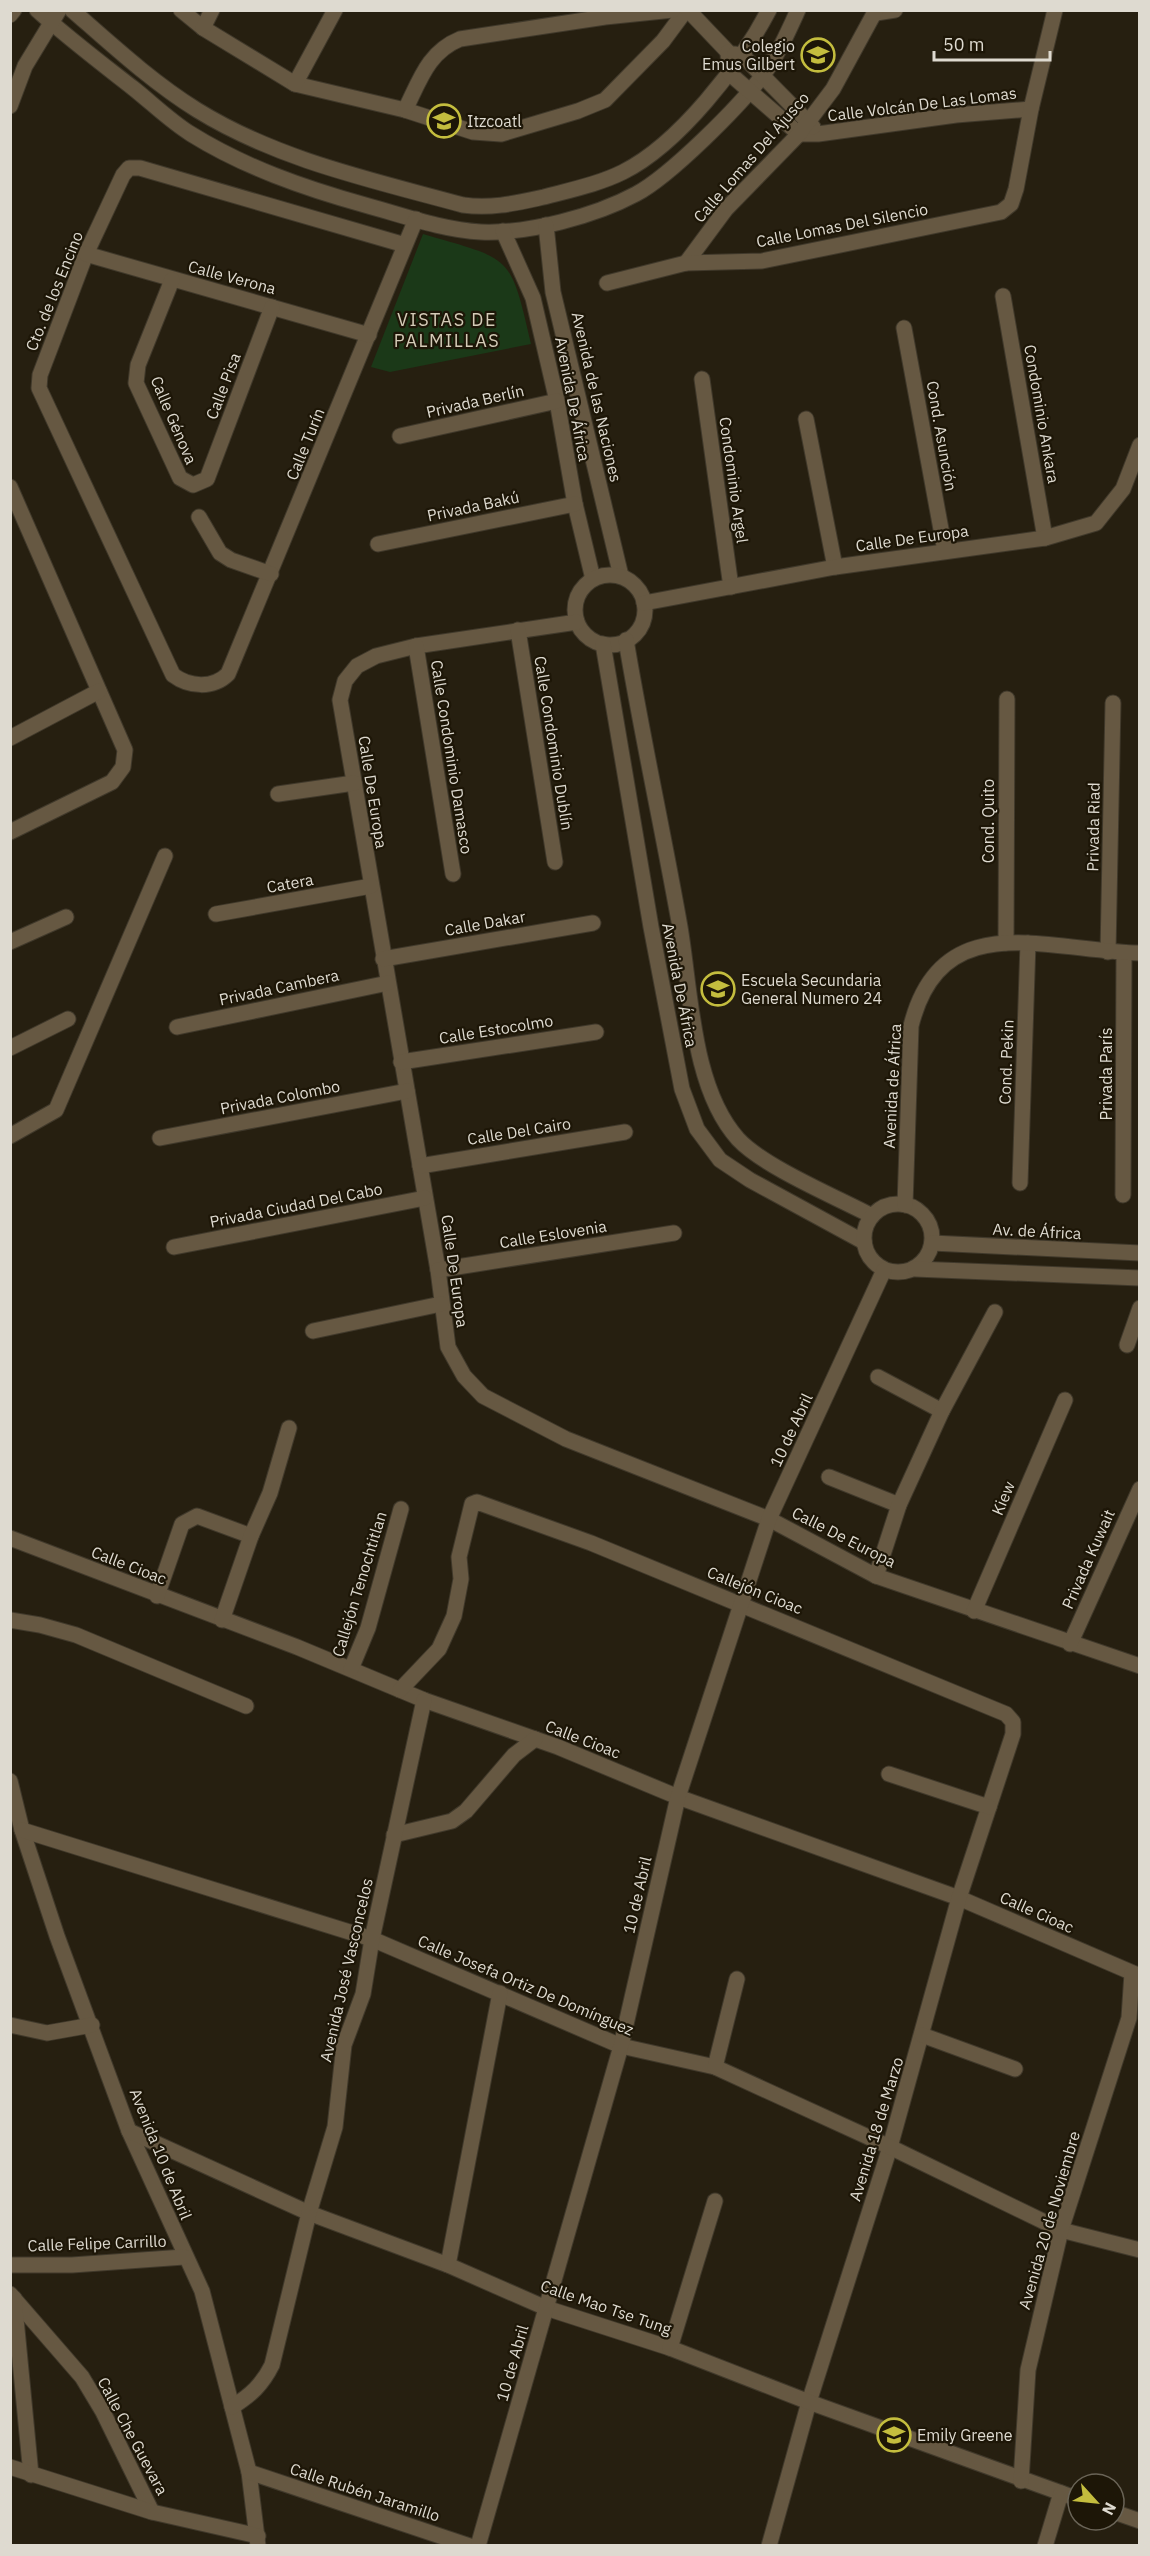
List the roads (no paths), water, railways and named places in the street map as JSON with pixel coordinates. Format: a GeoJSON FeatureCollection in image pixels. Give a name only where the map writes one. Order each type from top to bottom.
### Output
{"type":"FeatureCollection","features":[{"type":"Feature","properties":{"kind":"street"},"geometry":{"type":"LineString","coordinates":[[10,15],[14,10]]}},
{"type":"Feature","properties":{"kind":"street"},"geometry":{"type":"LineString","coordinates":[[37,10],[55,17],[188,132],[223,153],[279,177],[339,198],[416,219],[481,232],[546,225],[597,210],[637,194],[702,140],[749,92],[763,75],[798,10]]}},
{"type":"Feature","properties":{"kind":"street"},"geometry":{"type":"LineString","coordinates":[[72,10],[166,89],[228,128],[312,164],[463,205],[484,208],[574,189],[623,172],[653,153],[687,120],[729,73],[735,54],[769,10]]}},
{"type":"Feature","properties":{"kind":"street"},"geometry":{"type":"LineString","coordinates":[[181,10],[203,27],[295,84],[405,110],[473,132],[501,134],[605,100],[663,41],[687,10]]}},
{"type":"Feature","properties":{"kind":"street"},"geometry":{"type":"LineString","coordinates":[[203,27],[212,10]]}},
{"type":"Feature","properties":{"kind":"street"},"geometry":{"type":"LineString","coordinates":[[295,84],[335,10]]}},
{"type":"Feature","properties":{"kind":"street"},"geometry":{"type":"LineString","coordinates":[[405,110],[428,64],[443,46],[460,39],[605,17],[673,10]]}},
{"type":"Feature","properties":{"kind":"street","name":"Calle Volcán De Las Lomas"},"geometry":{"type":"LineString","coordinates":[[687,10],[735,54],[763,75],[810,120],[818,134]]}},
{"type":"Feature","properties":{"kind":"street"},"geometry":{"type":"LineString","coordinates":[[876,12],[895,10]]}},
{"type":"Feature","properties":{"kind":"street"},"geometry":{"type":"LineString","coordinates":[[1031,109],[1054,10]]}},
{"type":"Feature","properties":{"kind":"street","name":"Calle Lomas Del Ajusco"},"geometry":{"type":"LineString","coordinates":[[686,263],[726,209],[810,120],[833,89],[876,12]]}},
{"type":"Feature","properties":{"kind":"street"},"geometry":{"type":"LineString","coordinates":[[10,106],[25,66],[55,17]]}},
{"type":"Feature","properties":{"kind":"street"},"geometry":{"type":"LineString","coordinates":[[729,73],[799,134]]}},
{"type":"Feature","properties":{"kind":"street","name":"Calle Volcán De Las Lomas"},"geometry":{"type":"LineString","coordinates":[[799,134],[818,134],[956,115],[1031,109]]}},
{"type":"Feature","properties":{"kind":"street","name":"Calle Lomas Del Silencio"},"geometry":{"type":"LineString","coordinates":[[607,283],[686,263],[762,261],[1001,212],[1011,204],[1031,109]]}},
{"type":"Feature","properties":{"kind":"street","name":"Cto. de los Encino"},"geometry":{"type":"LineString","coordinates":[[222,680],[215,683],[188,684],[173,675],[42,398],[40,375],[87,254],[123,175],[129,168],[140,168],[405,245]]}},
{"type":"Feature","properties":{"kind":"street","name":"Calle Turín"},"geometry":{"type":"LineString","coordinates":[[222,680],[228,674],[271,574],[416,219]]}},
{"type":"Feature","properties":{"kind":"street","name":"Avenida de las Naciones"},"geometry":{"type":"LineString","coordinates":[[546,225],[553,292],[621,576]]}},
{"type":"Feature","properties":{"kind":"street","name":"Avenida De África"},"geometry":{"type":"LineString","coordinates":[[503,231],[533,298],[557,401],[575,504],[593,579]]}},
{"type":"Feature","properties":{"kind":"street","name":"Calle Verona"},"geometry":{"type":"LineString","coordinates":[[87,254],[369,335]]}},
{"type":"Feature","properties":{"kind":"street","name":"Calle Génova"},"geometry":{"type":"LineString","coordinates":[[172,280],[138,365],[136,383],[180,478],[193,485],[207,479]]}},
{"type":"Feature","properties":{"kind":"street","name":"Condominio Ankara"},"geometry":{"type":"LineString","coordinates":[[1003,296],[1045,538]]}},
{"type":"Feature","properties":{"kind":"street","name":"Calle Pisa"},"geometry":{"type":"LineString","coordinates":[[207,479],[272,307]]}},
{"type":"Feature","properties":{"kind":"street","name":"Cond. Asunción"},"geometry":{"type":"LineString","coordinates":[[904,328],[945,551]]}},
{"type":"Feature","properties":{"kind":"street","name":"Condominio Argel"},"geometry":{"type":"LineString","coordinates":[[702,379],[730,586]]}},
{"type":"Feature","properties":{"kind":"street","name":"Privada Berlín"},"geometry":{"type":"LineString","coordinates":[[400,436],[557,401]]}},
{"type":"Feature","properties":{"kind":"street"},"geometry":{"type":"LineString","coordinates":[[806,419],[835,567]]}},
{"type":"Feature","properties":{"kind":"street","name":"Calle De Europa"},"geometry":{"type":"LineString","coordinates":[[644,603],[835,567],[1045,538],[1096,523],[1123,489],[1140,445]]}},
{"type":"Feature","properties":{"kind":"street"},"geometry":{"type":"LineString","coordinates":[[10,487],[125,750],[123,767],[112,782],[10,832]]}},
{"type":"Feature","properties":{"kind":"street","name":"Privada Bakú"},"geometry":{"type":"LineString","coordinates":[[378,544],[575,504]]}},
{"type":"Feature","properties":{"kind":"street"},"geometry":{"type":"LineString","coordinates":[[199,517],[220,553],[231,560],[271,574]]}},
{"type":"Feature","properties":{"kind":"street"},"geometry":{"type":"LineString","coordinates":[[606,575],[621,576],[631,582],[644,603],[641,625],[626,640],[603,644],[592,640],[577,622],[575,606],[581,590],[593,579],[606,575]]}},
{"type":"Feature","properties":{"kind":"street","name":"Calle De Europa"},"geometry":{"type":"LineString","coordinates":[[577,622],[416,646],[376,656],[357,666],[345,681],[340,700],[438,1270],[448,1347],[464,1376],[483,1396],[566,1439],[769,1519],[876,1576],[1140,1666]]}},
{"type":"Feature","properties":{"kind":"street","name":"Calle Condominio Dublín"},"geometry":{"type":"LineString","coordinates":[[518,630],[555,862]]}},
{"type":"Feature","properties":{"kind":"street","name":"Avenida De África"},"geometry":{"type":"LineString","coordinates":[[626,640],[680,926],[696,1034],[708,1083],[720,1115],[739,1140],[762,1158],[872,1216]]}},
{"type":"Feature","properties":{"kind":"street","name":"Avenida De África"},"geometry":{"type":"LineString","coordinates":[[603,644],[653,938],[682,1089],[697,1129],[720,1160],[750,1180],[864,1242]]}},
{"type":"Feature","properties":{"kind":"street","name":"Calle Condominio Damasco"},"geometry":{"type":"LineString","coordinates":[[416,646],[453,874]]}},
{"type":"Feature","properties":{"kind":"street"},"geometry":{"type":"LineString","coordinates":[[10,738],[99,691]]}},
{"type":"Feature","properties":{"kind":"street","name":"Cond. Quito"},"geometry":{"type":"LineString","coordinates":[[1006,943],[1007,699]]}},
{"type":"Feature","properties":{"kind":"street","name":"Privada Riad"},"geometry":{"type":"LineString","coordinates":[[1108,952],[1113,703]]}},
{"type":"Feature","properties":{"kind":"street"},"geometry":{"type":"LineString","coordinates":[[278,794],[354,783]]}},
{"type":"Feature","properties":{"kind":"street"},"geometry":{"type":"LineString","coordinates":[[10,1136],[56,1110],[165,856]]}},
{"type":"Feature","properties":{"kind":"street","name":"Catera"},"geometry":{"type":"LineString","coordinates":[[216,914],[371,886]]}},
{"type":"Feature","properties":{"kind":"street"},"geometry":{"type":"LineString","coordinates":[[10,942],[66,917]]}},
{"type":"Feature","properties":{"kind":"street","name":"Calle Dakar"},"geometry":{"type":"LineString","coordinates":[[383,959],[593,923]]}},
{"type":"Feature","properties":{"kind":"street","name":"Avenida de África"},"geometry":{"type":"LineString","coordinates":[[906,1205],[911,1026],[917,1000],[930,977],[947,960],[970,949],[1006,943],[1029,943],[1132,953]]}},
{"type":"Feature","properties":{"kind":"street","name":"Cond. Pekin"},"geometry":{"type":"LineString","coordinates":[[1020,1183],[1029,943]]}},
{"type":"Feature","properties":{"kind":"street","name":"Privada París"},"geometry":{"type":"LineString","coordinates":[[1123,1195],[1132,953]]}},
{"type":"Feature","properties":{"kind":"street","name":"Privada Cambera"},"geometry":{"type":"LineString","coordinates":[[177,1027],[388,983]]}},
{"type":"Feature","properties":{"kind":"street"},"geometry":{"type":"LineString","coordinates":[[10,1048],[68,1018]]}},
{"type":"Feature","properties":{"kind":"street","name":"Calle Estocolmo"},"geometry":{"type":"LineString","coordinates":[[402,1062],[596,1032]]}},
{"type":"Feature","properties":{"kind":"street","name":"Privada Colombo"},"geometry":{"type":"LineString","coordinates":[[160,1138],[407,1091]]}},
{"type":"Feature","properties":{"kind":"street","name":"Calle Del Cairo"},"geometry":{"type":"LineString","coordinates":[[420,1166],[625,1132]]}},
{"type":"Feature","properties":{"kind":"street","name":"Privada Ciudad Del Cabo"},"geometry":{"type":"LineString","coordinates":[[174,1247],[425,1197]]}},
{"type":"Feature","properties":{"kind":"street"},"geometry":{"type":"LineString","coordinates":[[915,1269],[929,1254],[932,1243],[929,1222],[923,1214],[906,1205],[887,1206],[872,1216],[864,1233],[864,1242],[870,1258],[884,1270],[895,1273],[915,1269],[1140,1278]]}},
{"type":"Feature","properties":{"kind":"street","name":"Calle Eslovenia"},"geometry":{"type":"LineString","coordinates":[[438,1270],[674,1233]]}},
{"type":"Feature","properties":{"kind":"street","name":"Av. de África"},"geometry":{"type":"LineString","coordinates":[[932,1243],[1140,1253]]}},
{"type":"Feature","properties":{"kind":"street","name":"10 de Abril"},"geometry":{"type":"LineString","coordinates":[[478,2546],[621,2046],[678,1797],[769,1519],[884,1270]]}},
{"type":"Feature","properties":{"kind":"street"},"geometry":{"type":"LineString","coordinates":[[313,1331],[441,1304]]}},
{"type":"Feature","properties":{"kind":"street"},"geometry":{"type":"LineString","coordinates":[[1127,1344],[1140,1308]]}},
{"type":"Feature","properties":{"kind":"street"},"geometry":{"type":"LineString","coordinates":[[876,1576],[899,1505],[942,1411],[995,1312]]}},
{"type":"Feature","properties":{"kind":"street"},"geometry":{"type":"LineString","coordinates":[[878,1377],[942,1411]]}},
{"type":"Feature","properties":{"kind":"street","name":"Kiew"},"geometry":{"type":"LineString","coordinates":[[974,1611],[1065,1400]]}},
{"type":"Feature","properties":{"kind":"street"},"geometry":{"type":"LineString","coordinates":[[222,1620],[251,1536],[270,1493],[289,1428]]}},
{"type":"Feature","properties":{"kind":"street"},"geometry":{"type":"LineString","coordinates":[[829,1477],[899,1505]]}},
{"type":"Feature","properties":{"kind":"street","name":"Privada Kuwait"},"geometry":{"type":"LineString","coordinates":[[1070,1644],[1140,1489]]}},
{"type":"Feature","properties":{"kind":"street","name":"Callejón Cioac"},"geometry":{"type":"LineString","coordinates":[[400,1690],[439,1649],[454,1616],[461,1580],[459,1557],[472,1504],[477,1502],[591,1543],[740,1603],[1006,1714],[1013,1722]]}},
{"type":"Feature","properties":{"kind":"street","name":"Callejón Tenochtitlan"},"geometry":{"type":"LineString","coordinates":[[351,1670],[368,1628],[400,1509]]}},
{"type":"Feature","properties":{"kind":"street"},"geometry":{"type":"LineString","coordinates":[[156,1596],[182,1524],[189,1518],[197,1516],[251,1536]]}},
{"type":"Feature","properties":{"kind":"street","name":"Calle Cioac"},"geometry":{"type":"LineString","coordinates":[[10,1538],[424,1700],[535,1739],[678,1797],[959,1898],[1136,1975]]}},
{"type":"Feature","properties":{"kind":"street"},"geometry":{"type":"LineString","coordinates":[[10,1620],[40,1624],[76,1635],[246,1706]]}},
{"type":"Feature","properties":{"kind":"street","name":"Avenida José Vasconcelos"},"geometry":{"type":"LineString","coordinates":[[232,2407],[252,2394],[264,2382],[272,2365],[309,2213],[335,2127],[344,2046],[363,1994],[372,1939],[424,1700]]}},
{"type":"Feature","properties":{"kind":"street","name":"Avenida 18 de Marzo"},"geometry":{"type":"LineString","coordinates":[[769,2546],[809,2402],[890,2147],[959,1898],[1013,1734],[1013,1722]]}},
{"type":"Feature","properties":{"kind":"street"},"geometry":{"type":"LineString","coordinates":[[394,1835],[452,1821],[466,1811],[514,1755],[535,1739]]}},
{"type":"Feature","properties":{"kind":"street"},"geometry":{"type":"LineString","coordinates":[[889,1774],[989,1807]]}},
{"type":"Feature","properties":{"kind":"street","name":"Avenida 10 de Abril"},"geometry":{"type":"LineString","coordinates":[[10,1781],[22,1830],[57,1936],[92,2025],[129,2131],[184,2257],[202,2291],[249,2472],[258,2541]]}},
{"type":"Feature","properties":{"kind":"street","name":"Calle Josefa Ortiz De Domínguez"},"geometry":{"type":"LineString","coordinates":[[22,1830],[372,1939],[621,2046],[715,2067],[890,2147],[1061,2230],[1140,2250]]}},
{"type":"Feature","properties":{"kind":"street","name":"Avenida 20 de Noviembre"},"geometry":{"type":"LineString","coordinates":[[1021,2481],[1028,2370],[1061,2230],[1134,2023],[1136,1975]]}},
{"type":"Feature","properties":{"kind":"street"},"geometry":{"type":"LineString","coordinates":[[715,2067],[737,1979]]}},
{"type":"Feature","properties":{"kind":"street"},"geometry":{"type":"LineString","coordinates":[[448,2265],[500,1993]]}},
{"type":"Feature","properties":{"kind":"street"},"geometry":{"type":"LineString","coordinates":[[10,2025],[47,2033],[92,2025]]}},
{"type":"Feature","properties":{"kind":"street"},"geometry":{"type":"LineString","coordinates":[[922,2035],[1015,2069]]}},
{"type":"Feature","properties":{"kind":"street","name":"Calle Mao Tse Tung"},"geometry":{"type":"LineString","coordinates":[[129,2131],[309,2213],[448,2265],[546,2308],[670,2348],[1021,2481],[1066,2495]]}},
{"type":"Feature","properties":{"kind":"street"},"geometry":{"type":"LineString","coordinates":[[670,2348],[715,2201]]}},
{"type":"Feature","properties":{"kind":"street","name":"Calle Felipe Carrillo"},"geometry":{"type":"LineString","coordinates":[[10,2265],[72,2265],[184,2257]]}},
{"type":"Feature","properties":{"kind":"street"},"geometry":{"type":"LineString","coordinates":[[12,2296],[31,2475]]}},
{"type":"Feature","properties":{"kind":"street","name":"Calle Che Guevara"},"geometry":{"type":"LineString","coordinates":[[12,2296],[82,2377],[103,2412],[152,2512]]}},
{"type":"Feature","properties":{"kind":"street"},"geometry":{"type":"LineString","coordinates":[[10,2467],[152,2512],[258,2541]]}},
{"type":"Feature","properties":{"kind":"street","name":"Calle Rubén Jaramillo"},"geometry":{"type":"LineString","coordinates":[[249,2472],[470,2546]]}},
{"type":"Feature","properties":{"kind":"street"},"geometry":{"type":"LineString","coordinates":[[1045,2546],[1061,2493]]}},
{"type":"Feature","properties":{"kind":"place","name":"Colegio Emus Gilbert"},"geometry":{"type":"Point","coordinates":[818,55]}},
{"type":"Feature","properties":{"kind":"place","name":"Itzcoatl"},"geometry":{"type":"Point","coordinates":[444,121]}},
{"type":"Feature","properties":{"kind":"place","name":"Escuela Secundaria General Numero 24"},"geometry":{"type":"Point","coordinates":[718,989]}},
{"type":"Feature","properties":{"kind":"place","name":"Emily Greene"},"geometry":{"type":"Point","coordinates":[894,2435]}},
{"type":"Feature","properties":{"kind":"district","name":"VISTAS DE PALMILLAS"},"geometry":{"type":"Point","coordinates":[447,329]}}]}
